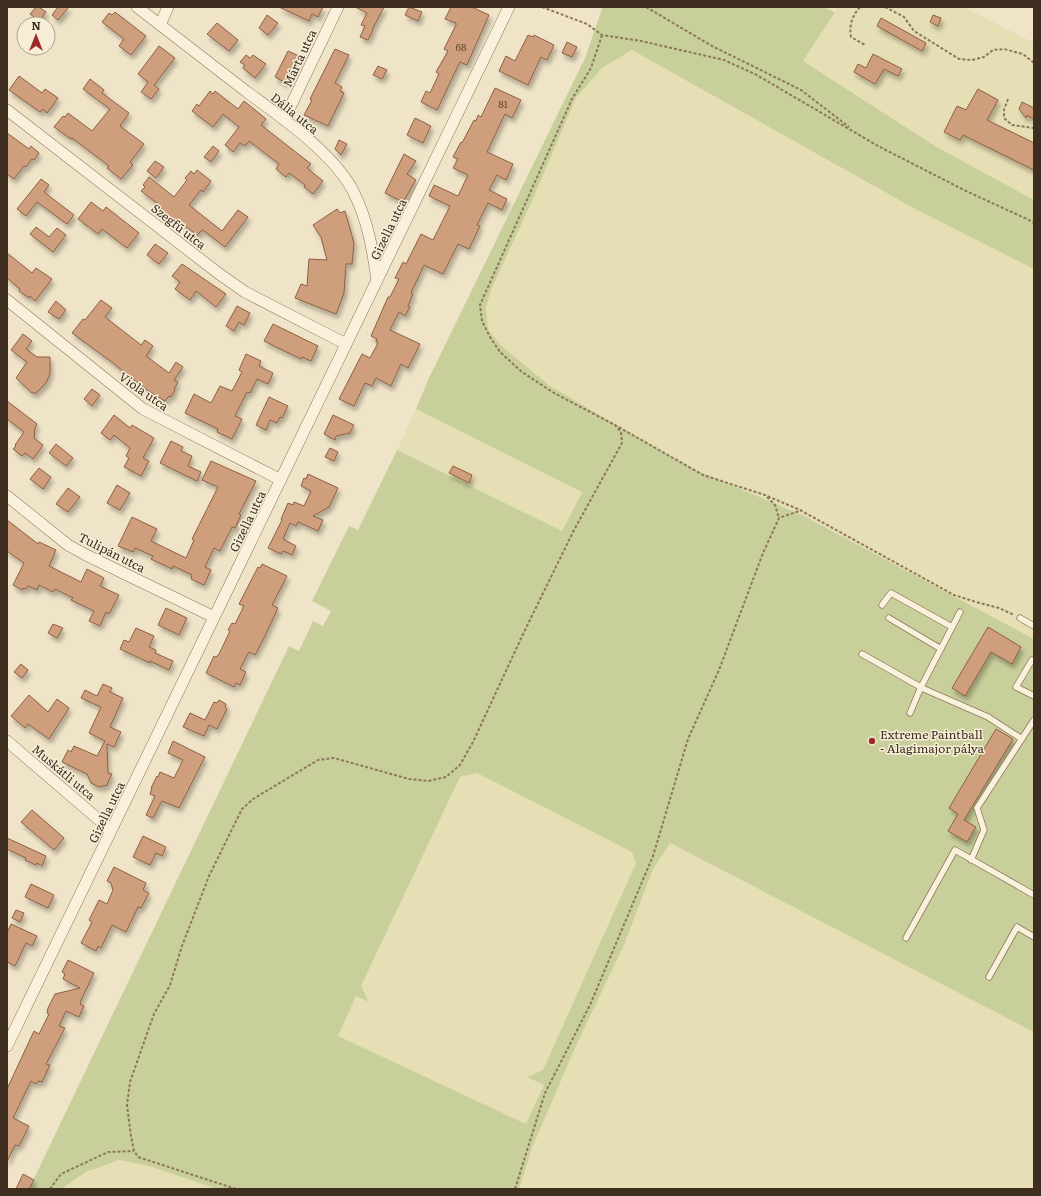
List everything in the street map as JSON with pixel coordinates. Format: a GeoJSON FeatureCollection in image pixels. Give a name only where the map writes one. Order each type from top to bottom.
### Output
{"type":"FeatureCollection","features":[{"type":"Feature","properties":{"kind":"street","name":"Dália utca"},"geometry":{"type":"LineString","coordinates":[[137,7],[284,120],[327,157],[354,192],[362,212],[372,246],[377,282]]}},
{"type":"Feature","properties":{"kind":"street"},"geometry":{"type":"LineString","coordinates":[[160,25],[168,7]]}},
{"type":"Feature","properties":{"kind":"street","name":"Márta utca"},"geometry":{"type":"LineString","coordinates":[[284,120],[338,7]]}},
{"type":"Feature","properties":{"kind":"street","name":"Gizella utca"},"geometry":{"type":"LineString","coordinates":[[7,1046],[509,7]]}},
{"type":"Feature","properties":{"kind":"street","name":"Szegfű utca"},"geometry":{"type":"LineString","coordinates":[[7,110],[218,273],[245,292],[346,344]]}},
{"type":"Feature","properties":{"kind":"street","name":"Viola utca"},"geometry":{"type":"LineString","coordinates":[[7,300],[143,409],[281,480]]}},
{"type":"Feature","properties":{"kind":"street","name":"Tulipán utca"},"geometry":{"type":"LineString","coordinates":[[7,496],[68,544],[86,555],[214,617]]}},
{"type":"Feature","properties":{"kind":"street","name":"Muskátli utca"},"geometry":{"type":"LineString","coordinates":[[7,741],[111,831]]}},
{"type":"Feature","properties":{"kind":"street","name":"Muskátli utca"},"geometry":{"type":"LineString","coordinates":[[7,749],[101,828],[111,831]]}},
{"type":"Feature","properties":{"kind":"lane"},"geometry":{"type":"LineString","coordinates":[[882,605],[891,594],[952,628]]}},
{"type":"Feature","properties":{"kind":"lane"},"geometry":{"type":"LineString","coordinates":[[910,712],[921,687],[960,612]]}},
{"type":"Feature","properties":{"kind":"lane"},"geometry":{"type":"LineString","coordinates":[[889,618],[941,649]]}},
{"type":"Feature","properties":{"kind":"lane"},"geometry":{"type":"LineString","coordinates":[[1020,618],[1034,626]]}},
{"type":"Feature","properties":{"kind":"lane"},"geometry":{"type":"LineString","coordinates":[[862,654],[921,687],[988,717],[1022,739]]}},
{"type":"Feature","properties":{"kind":"lane"},"geometry":{"type":"LineString","coordinates":[[1032,660],[1016,687],[1034,696]]}},
{"type":"Feature","properties":{"kind":"lane"},"geometry":{"type":"LineString","coordinates":[[972,860],[984,830],[977,808],[1034,720]]}},
{"type":"Feature","properties":{"kind":"lane"},"geometry":{"type":"LineString","coordinates":[[906,938],[955,850],[1034,895]]}},
{"type":"Feature","properties":{"kind":"lane"},"geometry":{"type":"LineString","coordinates":[[989,977],[1017,927],[1034,937]]}},
{"type":"Feature","properties":{"kind":"path"},"geometry":{"type":"LineString","coordinates":[[542,7],[587,24],[602,35],[641,41],[724,60],[755,74],[878,146],[968,192],[1034,223]]}},
{"type":"Feature","properties":{"kind":"path"},"geometry":{"type":"LineString","coordinates":[[646,7],[712,46],[801,90],[855,133]]}},
{"type":"Feature","properties":{"kind":"path"},"geometry":{"type":"LineString","coordinates":[[860,7],[854,14],[850,27],[851,36],[865,45]]}},
{"type":"Feature","properties":{"kind":"path"},"geometry":{"type":"LineString","coordinates":[[885,7],[904,18],[914,31],[959,59],[972,60],[984,57],[993,50],[1004,49],[1023,54],[1034,63]]}},
{"type":"Feature","properties":{"kind":"path"},"geometry":{"type":"LineString","coordinates":[[602,35],[591,68],[572,99],[480,305],[482,321],[500,352],[522,372],[554,393],[615,425],[703,475],[765,495],[800,510],[954,595],[999,608],[1020,618]]}},
{"type":"Feature","properties":{"kind":"path"},"geometry":{"type":"LineString","coordinates":[[1008,99],[1004,110],[1004,118],[1012,125],[1034,128]]}},
{"type":"Feature","properties":{"kind":"path"},"geometry":{"type":"LineString","coordinates":[[236,1189],[138,1157],[134,1151],[127,1105],[130,1082],[154,1014],[170,985],[182,946],[209,876],[242,809],[253,799],[318,760],[334,758],[409,779],[428,781],[446,777],[460,765],[473,742],[524,632],[574,530],[622,443],[621,432],[615,425]]}},
{"type":"Feature","properties":{"kind":"path"},"geometry":{"type":"LineString","coordinates":[[515,1189],[545,1093],[590,1005],[652,856],[688,739],[719,670],[763,553],[778,518],[775,505],[765,495]]}},
{"type":"Feature","properties":{"kind":"path"},"geometry":{"type":"LineString","coordinates":[[778,518],[800,510]]}},
{"type":"Feature","properties":{"kind":"path"},"geometry":{"type":"LineString","coordinates":[[50,1189],[61,1174],[108,1152],[134,1151]]}},
{"type":"Feature","properties":{"kind":"shaded area"},"geometry":{"type":"Polygon","coordinates":[[[838,7],[964,7],[1034,43],[1034,200],[935,146],[803,61],[838,7]]]}},
{"type":"Feature","properties":{"kind":"shaded area"},"geometry":{"type":"Polygon","coordinates":[[[632,49],[917,210],[1034,269],[1034,639],[802,515],[696,470],[634,435],[550,386],[503,347],[488,330],[486,308],[491,290],[532,201],[576,98],[602,68],[632,49]]]}},
{"type":"Feature","properties":{"kind":"shaded area"},"geometry":{"type":"Polygon","coordinates":[[[416,409],[582,491],[562,531],[397,450],[416,409]]]}},
{"type":"Feature","properties":{"kind":"shaded area"},"geometry":{"type":"Polygon","coordinates":[[[477,773],[632,852],[636,863],[543,1070],[528,1077],[544,1085],[526,1124],[337,1036],[356,996],[368,1002],[361,986],[460,777],[477,773]]]}},
{"type":"Feature","properties":{"kind":"shaded area"},"geometry":{"type":"Polygon","coordinates":[[[670,843],[1034,1032],[1034,1189],[519,1189],[532,1148],[574,1050],[624,945],[653,869],[670,843]]]}},
{"type":"Feature","properties":{"kind":"shaded area"},"geometry":{"type":"Polygon","coordinates":[[[119,1160],[149,1166],[217,1189],[61,1189],[86,1172],[119,1160]]]}},
{"type":"Feature","properties":{"kind":"green space"},"geometry":{"type":"Polygon","coordinates":[[[599,7],[824,7],[835,12],[803,61],[935,146],[1034,200],[1034,269],[917,210],[632,50],[602,68],[576,98],[532,201],[491,290],[486,308],[488,330],[503,347],[550,386],[696,470],[802,515],[1034,639],[1034,1032],[670,843],[653,869],[624,945],[574,1050],[532,1148],[519,1189],[217,1189],[149,1166],[119,1160],[86,1172],[61,1189],[29,1189],[289,646],[299,651],[313,621],[323,626],[331,611],[312,601],[349,526],[358,530],[397,450],[562,531],[582,492],[416,409],[429,378],[585,58],[602,9],[599,7]],[[477,773],[460,777],[361,986],[369,1002],[356,996],[338,1036],[526,1124],[544,1085],[527,1077],[543,1070],[636,863],[632,852],[477,773]]]}},
{"type":"Feature","properties":{"kind":"building"},"geometry":{"type":"Polygon","coordinates":[[[36,7],[39,7],[46,12],[43,16],[33,16],[30,14],[36,7]]]}},
{"type":"Feature","properties":{"kind":"building"},"geometry":{"type":"Polygon","coordinates":[[[58,7],[69,7],[58,20],[56,16],[52,15],[58,7]]]}},
{"type":"Feature","properties":{"kind":"building"},"geometry":{"type":"Polygon","coordinates":[[[279,7],[323,7],[318,17],[312,14],[309,21],[279,7]]]}},
{"type":"Feature","properties":{"kind":"building"},"geometry":{"type":"Polygon","coordinates":[[[355,7],[384,7],[368,40],[360,37],[365,26],[361,25],[367,13],[355,7]]]}},
{"type":"Feature","properties":{"kind":"building"},"geometry":{"type":"Polygon","coordinates":[[[409,7],[422,12],[418,21],[405,15],[409,7]]]}},
{"type":"Feature","properties":{"kind":"building"},"geometry":{"type":"Polygon","coordinates":[[[451,7],[472,7],[489,15],[467,65],[460,62],[437,110],[421,102],[426,91],[430,93],[439,74],[436,72],[448,51],[444,49],[456,25],[456,23],[445,19],[451,7]]]}},
{"type":"Feature","properties":{"kind":"building"},"geometry":{"type":"Polygon","coordinates":[[[115,12],[146,36],[131,55],[119,46],[124,39],[102,22],[109,13],[112,15],[115,12]]]}},
{"type":"Feature","properties":{"kind":"building"},"geometry":{"type":"Polygon","coordinates":[[[267,15],[278,23],[268,35],[259,28],[267,15]]]}},
{"type":"Feature","properties":{"kind":"building"},"geometry":{"type":"Polygon","coordinates":[[[933,15],[941,18],[938,26],[930,22],[933,15]]]}},
{"type":"Feature","properties":{"kind":"building"},"geometry":{"type":"Polygon","coordinates":[[[881,18],[926,43],[922,51],[877,26],[881,18]]]}},
{"type":"Feature","properties":{"kind":"building"},"geometry":{"type":"Polygon","coordinates":[[[217,23],[238,40],[229,51],[207,34],[217,23]]]}},
{"type":"Feature","properties":{"kind":"building"},"geometry":{"type":"Polygon","coordinates":[[[528,35],[533,37],[534,35],[554,45],[547,60],[541,57],[528,85],[499,71],[506,56],[515,61],[528,35]]]}},
{"type":"Feature","properties":{"kind":"building"},"geometry":{"type":"Polygon","coordinates":[[[567,42],[577,47],[572,57],[562,53],[567,42]]]}},
{"type":"Feature","properties":{"kind":"building"},"geometry":{"type":"Polygon","coordinates":[[[159,46],[175,58],[154,85],[159,89],[151,99],[141,92],[148,82],[138,74],[159,46]]]}},
{"type":"Feature","properties":{"kind":"building"},"geometry":{"type":"Polygon","coordinates":[[[335,49],[349,55],[335,83],[342,87],[340,91],[344,93],[328,126],[304,115],[312,100],[310,99],[335,49]]]}},
{"type":"Feature","properties":{"kind":"building"},"geometry":{"type":"Polygon","coordinates":[[[288,51],[299,56],[286,83],[275,77],[288,51]]]}},
{"type":"Feature","properties":{"kind":"building"},"geometry":{"type":"Polygon","coordinates":[[[873,54],[902,69],[898,76],[884,69],[875,84],[854,72],[858,64],[866,68],[873,54]]]}},
{"type":"Feature","properties":{"kind":"building"},"geometry":{"type":"Polygon","coordinates":[[[246,55],[250,58],[253,55],[266,64],[255,78],[243,68],[245,65],[240,62],[246,55]]]}},
{"type":"Feature","properties":{"kind":"building"},"geometry":{"type":"Polygon","coordinates":[[[378,66],[387,70],[382,79],[373,75],[378,66]]]}},
{"type":"Feature","properties":{"kind":"building"},"geometry":{"type":"Polygon","coordinates":[[[19,76],[42,93],[45,89],[58,98],[47,113],[43,109],[40,112],[9,90],[19,76]]]}},
{"type":"Feature","properties":{"kind":"building"},"geometry":{"type":"Polygon","coordinates":[[[90,79],[104,90],[102,93],[129,113],[120,126],[144,144],[130,162],[133,165],[121,179],[107,168],[109,166],[72,138],[71,139],[54,127],[63,116],[65,117],[68,113],[92,131],[110,109],[83,89],[90,79]]]}},
{"type":"Feature","properties":{"kind":"building"},"geometry":{"type":"Polygon","coordinates":[[[495,88],[521,100],[512,118],[505,114],[487,152],[513,164],[506,180],[497,175],[489,190],[507,199],[502,210],[488,203],[477,225],[480,226],[469,249],[458,244],[443,274],[424,265],[411,293],[413,294],[408,306],[410,307],[405,316],[399,312],[390,330],[420,344],[408,368],[401,364],[391,386],[376,378],[372,386],[365,383],[354,406],[339,399],[362,354],[370,358],[378,343],[376,342],[377,339],[371,336],[388,297],[390,297],[399,279],[395,278],[403,262],[406,264],[421,234],[433,240],[450,206],[429,196],[434,185],[458,196],[468,175],[453,168],[458,159],[453,157],[474,120],[476,121],[478,115],[481,117],[495,88]]]}},
{"type":"Feature","properties":{"kind":"building"},"geometry":{"type":"Polygon","coordinates":[[[978,89],[998,100],[987,120],[1034,143],[1034,170],[963,135],[960,140],[944,132],[957,106],[966,110],[978,89]]]}},
{"type":"Feature","properties":{"kind":"building"},"geometry":{"type":"Polygon","coordinates":[[[210,91],[213,94],[215,91],[238,109],[244,101],[266,119],[261,125],[311,164],[307,168],[323,181],[313,194],[304,187],[305,185],[289,173],[286,177],[276,169],[279,164],[249,141],[245,146],[240,143],[233,152],[225,145],[239,127],[223,114],[213,127],[192,111],[197,104],[199,106],[210,91]]]}},
{"type":"Feature","properties":{"kind":"building"},"geometry":{"type":"Polygon","coordinates":[[[1022,102],[1034,108],[1034,119],[1027,115],[1026,118],[1019,109],[1022,102]]]}},
{"type":"Feature","properties":{"kind":"building"},"geometry":{"type":"Polygon","coordinates":[[[415,118],[431,126],[423,143],[407,135],[415,118]]]}},
{"type":"Feature","properties":{"kind":"building"},"geometry":{"type":"Polygon","coordinates":[[[7,133],[29,149],[31,146],[39,153],[26,167],[24,166],[14,179],[7,174],[7,133]]]}},
{"type":"Feature","properties":{"kind":"building"},"geometry":{"type":"Polygon","coordinates":[[[339,140],[347,144],[341,155],[335,149],[339,140]]]}},
{"type":"Feature","properties":{"kind":"building"},"geometry":{"type":"Polygon","coordinates":[[[213,146],[219,151],[211,162],[204,157],[213,146]]]}},
{"type":"Feature","properties":{"kind":"building"},"geometry":{"type":"Polygon","coordinates":[[[404,154],[416,161],[407,174],[416,180],[403,202],[385,193],[404,154]]]}},
{"type":"Feature","properties":{"kind":"building"},"geometry":{"type":"Polygon","coordinates":[[[155,161],[164,167],[156,178],[147,171],[155,161]]]}},
{"type":"Feature","properties":{"kind":"building"},"geometry":{"type":"Polygon","coordinates":[[[197,170],[211,181],[203,192],[201,190],[189,205],[222,231],[238,210],[248,217],[225,247],[204,231],[202,230],[197,235],[176,219],[174,221],[160,210],[162,207],[141,191],[145,187],[143,185],[149,177],[174,197],[187,180],[185,178],[191,171],[194,174],[197,170]]]}},
{"type":"Feature","properties":{"kind":"building"},"geometry":{"type":"Polygon","coordinates":[[[41,179],[49,185],[44,192],[74,215],[67,224],[37,202],[26,216],[17,209],[41,179]]]}},
{"type":"Feature","properties":{"kind":"building"},"geometry":{"type":"Polygon","coordinates":[[[91,202],[103,211],[106,207],[139,233],[127,248],[102,229],[98,234],[78,219],[91,202]]]}},
{"type":"Feature","properties":{"kind":"building"},"geometry":{"type":"Polygon","coordinates":[[[337,209],[340,213],[345,211],[354,243],[352,264],[346,264],[344,293],[336,314],[295,298],[301,284],[307,286],[309,259],[327,260],[321,237],[313,225],[337,209]]]}},
{"type":"Feature","properties":{"kind":"building"},"geometry":{"type":"Polygon","coordinates":[[[36,227],[49,237],[57,228],[66,235],[53,252],[30,234],[36,227]]]}},
{"type":"Feature","properties":{"kind":"building"},"geometry":{"type":"Polygon","coordinates":[[[155,244],[168,253],[159,264],[147,255],[155,244]]]}},
{"type":"Feature","properties":{"kind":"building"},"geometry":{"type":"Polygon","coordinates":[[[7,253],[32,273],[36,268],[52,279],[35,301],[30,296],[29,298],[19,291],[20,289],[7,278],[7,253]]]}},
{"type":"Feature","properties":{"kind":"building"},"geometry":{"type":"Polygon","coordinates":[[[182,264],[226,294],[216,307],[196,291],[190,300],[175,289],[180,282],[172,276],[182,264]]]}},
{"type":"Feature","properties":{"kind":"building"},"geometry":{"type":"Polygon","coordinates":[[[101,300],[112,308],[105,317],[141,345],[145,340],[153,346],[146,356],[169,373],[176,362],[183,367],[174,380],[178,382],[171,397],[169,396],[165,401],[147,390],[72,333],[101,300]]]}},
{"type":"Feature","properties":{"kind":"building"},"geometry":{"type":"Polygon","coordinates":[[[56,301],[66,310],[59,319],[48,312],[56,301]]]}},
{"type":"Feature","properties":{"kind":"building"},"geometry":{"type":"Polygon","coordinates":[[[237,306],[250,313],[244,325],[239,322],[234,331],[226,326],[237,306]]]}},
{"type":"Feature","properties":{"kind":"building"},"geometry":{"type":"Polygon","coordinates":[[[273,324],[318,346],[311,361],[302,357],[301,359],[264,341],[273,324]]]}},
{"type":"Feature","properties":{"kind":"building"},"geometry":{"type":"Polygon","coordinates":[[[23,334],[32,341],[26,349],[37,357],[50,357],[50,374],[46,383],[36,393],[32,393],[16,378],[27,362],[11,350],[23,334]]]}},
{"type":"Feature","properties":{"kind":"building"},"geometry":{"type":"Polygon","coordinates":[[[246,354],[261,361],[259,366],[273,373],[268,384],[257,379],[250,393],[247,392],[235,416],[242,419],[232,439],[217,432],[218,429],[185,413],[194,394],[211,403],[220,386],[232,391],[242,372],[239,370],[246,354]]]}},
{"type":"Feature","properties":{"kind":"building"},"geometry":{"type":"Polygon","coordinates":[[[92,389],[100,395],[92,406],[84,399],[92,389]]]}},
{"type":"Feature","properties":{"kind":"building"},"geometry":{"type":"Polygon","coordinates":[[[269,397],[288,406],[282,418],[280,417],[277,423],[270,420],[266,430],[256,425],[269,397]]]}},
{"type":"Feature","properties":{"kind":"building"},"geometry":{"type":"Polygon","coordinates":[[[7,401],[37,424],[34,438],[43,445],[33,459],[25,453],[22,456],[13,449],[24,432],[7,419],[7,401]]]}},
{"type":"Feature","properties":{"kind":"building"},"geometry":{"type":"Polygon","coordinates":[[[114,415],[130,428],[132,425],[154,438],[143,458],[149,461],[141,476],[124,467],[129,458],[126,456],[130,448],[114,435],[110,440],[101,433],[114,415]]]}},
{"type":"Feature","properties":{"kind":"building"},"geometry":{"type":"Polygon","coordinates":[[[333,415],[354,425],[350,433],[336,436],[335,440],[324,434],[333,415]]]}},
{"type":"Feature","properties":{"kind":"building"},"geometry":{"type":"Polygon","coordinates":[[[171,441],[183,447],[181,451],[192,456],[188,466],[201,472],[197,481],[160,463],[171,441]]]}},
{"type":"Feature","properties":{"kind":"building"},"geometry":{"type":"Polygon","coordinates":[[[56,444],[73,458],[66,466],[49,453],[56,444]]]}},
{"type":"Feature","properties":{"kind":"building"},"geometry":{"type":"Polygon","coordinates":[[[330,448],[338,452],[334,461],[325,457],[330,448]]]}},
{"type":"Feature","properties":{"kind":"building"},"geometry":{"type":"Polygon","coordinates":[[[211,461],[256,481],[239,514],[241,515],[235,528],[232,527],[220,551],[214,548],[205,567],[211,570],[204,585],[191,579],[192,575],[173,566],[172,569],[151,559],[153,556],[135,548],[133,552],[118,546],[132,517],[157,529],[151,541],[186,558],[194,540],[192,539],[218,487],[202,480],[211,461]]]}},
{"type":"Feature","properties":{"kind":"building"},"geometry":{"type":"Polygon","coordinates":[[[453,466],[472,475],[469,483],[449,473],[453,466]]]}},
{"type":"Feature","properties":{"kind":"building"},"geometry":{"type":"Polygon","coordinates":[[[39,468],[51,477],[43,489],[30,479],[39,468]]]}},
{"type":"Feature","properties":{"kind":"building"},"geometry":{"type":"Polygon","coordinates":[[[308,474],[338,488],[329,507],[313,516],[323,520],[318,531],[298,522],[296,526],[290,523],[283,539],[296,546],[292,555],[283,551],[281,554],[268,548],[282,520],[281,519],[288,503],[293,505],[294,502],[304,506],[311,491],[301,486],[304,478],[306,479],[308,474]]]}},
{"type":"Feature","properties":{"kind":"building"},"geometry":{"type":"Polygon","coordinates":[[[117,485],[130,493],[120,510],[107,503],[117,485]]]}},
{"type":"Feature","properties":{"kind":"building"},"geometry":{"type":"Polygon","coordinates":[[[68,488],[80,497],[68,512],[56,504],[68,488]]]}},
{"type":"Feature","properties":{"kind":"building"},"geometry":{"type":"Polygon","coordinates":[[[7,520],[38,544],[39,542],[56,550],[49,566],[81,582],[87,569],[104,578],[100,586],[119,595],[109,614],[106,612],[100,626],[89,621],[94,611],[71,600],[73,598],[55,589],[53,592],[39,585],[37,590],[28,586],[26,589],[23,588],[22,590],[13,585],[24,563],[7,551],[7,520]]]}},
{"type":"Feature","properties":{"kind":"building"},"geometry":{"type":"Polygon","coordinates":[[[262,564],[287,576],[272,605],[278,608],[264,638],[255,655],[249,652],[240,669],[246,672],[240,685],[236,683],[234,687],[206,673],[214,656],[216,657],[219,654],[230,631],[228,630],[232,623],[235,624],[244,606],[239,604],[258,567],[260,568],[262,564]]]}},
{"type":"Feature","properties":{"kind":"building"},"geometry":{"type":"Polygon","coordinates":[[[166,608],[187,618],[179,635],[158,625],[166,608]]]}},
{"type":"Feature","properties":{"kind":"building"},"geometry":{"type":"Polygon","coordinates":[[[53,624],[63,628],[57,638],[48,633],[53,624]]]}},
{"type":"Feature","properties":{"kind":"building"},"geometry":{"type":"Polygon","coordinates":[[[988,627],[1021,647],[1012,664],[991,652],[965,696],[952,688],[988,627]]]}},
{"type":"Feature","properties":{"kind":"building"},"geometry":{"type":"Polygon","coordinates":[[[136,628],[154,636],[149,647],[156,650],[155,653],[173,661],[169,670],[120,649],[124,640],[129,642],[136,628]]]}},
{"type":"Feature","properties":{"kind":"building"},"geometry":{"type":"Polygon","coordinates":[[[21,664],[28,670],[22,678],[14,672],[21,664]]]}},
{"type":"Feature","properties":{"kind":"building"},"geometry":{"type":"Polygon","coordinates":[[[103,684],[112,688],[110,692],[123,698],[110,727],[121,732],[114,747],[107,744],[108,773],[112,774],[107,785],[99,787],[91,783],[87,774],[62,762],[68,750],[71,752],[74,746],[97,756],[105,741],[89,733],[101,707],[81,698],[85,690],[97,696],[103,684]]]}},
{"type":"Feature","properties":{"kind":"building"},"geometry":{"type":"Polygon","coordinates":[[[29,695],[48,712],[57,699],[69,708],[49,739],[28,724],[25,728],[11,716],[29,695]]]}},
{"type":"Feature","properties":{"kind":"building"},"geometry":{"type":"Polygon","coordinates":[[[219,700],[226,704],[225,707],[227,709],[217,729],[209,725],[204,736],[183,727],[190,713],[205,720],[214,702],[217,703],[219,700]]]}},
{"type":"Feature","properties":{"kind":"building"},"geometry":{"type":"Polygon","coordinates":[[[996,729],[1013,739],[964,820],[976,827],[967,842],[948,831],[958,814],[949,808],[996,729]]]}},
{"type":"Feature","properties":{"kind":"building"},"geometry":{"type":"Polygon","coordinates":[[[173,741],[205,757],[179,808],[162,801],[153,818],[146,815],[155,796],[150,794],[151,788],[157,776],[158,777],[160,772],[174,778],[183,760],[168,753],[173,741]]]}},
{"type":"Feature","properties":{"kind":"building"},"geometry":{"type":"Polygon","coordinates":[[[32,810],[64,838],[54,850],[21,822],[32,810]]]}},
{"type":"Feature","properties":{"kind":"building"},"geometry":{"type":"Polygon","coordinates":[[[143,836],[166,847],[162,856],[156,853],[150,865],[133,857],[143,836]]]}},
{"type":"Feature","properties":{"kind":"building"},"geometry":{"type":"Polygon","coordinates":[[[7,838],[46,856],[42,866],[25,860],[26,858],[7,849],[7,838]]]}},
{"type":"Feature","properties":{"kind":"building"},"geometry":{"type":"Polygon","coordinates":[[[114,867],[146,883],[143,890],[149,893],[141,908],[138,907],[126,932],[112,925],[101,948],[98,946],[96,951],[81,943],[92,922],[89,920],[99,900],[107,904],[113,890],[111,883],[107,881],[114,867]]]}},
{"type":"Feature","properties":{"kind":"building"},"geometry":{"type":"Polygon","coordinates":[[[31,884],[54,895],[48,908],[25,897],[31,884]]]}},
{"type":"Feature","properties":{"kind":"building"},"geometry":{"type":"Polygon","coordinates":[[[16,910],[24,913],[20,922],[12,918],[16,910]]]}},
{"type":"Feature","properties":{"kind":"building"},"geometry":{"type":"Polygon","coordinates":[[[11,924],[37,936],[32,946],[26,943],[15,966],[7,962],[7,933],[11,924]]]}},
{"type":"Feature","properties":{"kind":"building"},"geometry":{"type":"Polygon","coordinates":[[[68,960],[94,973],[81,1000],[80,1004],[84,1006],[79,1017],[66,1011],[59,1026],[65,1028],[46,1064],[50,1065],[42,1082],[38,1081],[36,1084],[31,1081],[13,1118],[29,1126],[19,1146],[15,1145],[7,1162],[7,1089],[34,1031],[39,1034],[49,1014],[47,1013],[48,1008],[55,994],[80,988],[63,979],[65,974],[62,972],[68,960]]]}},
{"type":"Feature","properties":{"kind":"building"},"geometry":{"type":"Polygon","coordinates":[[[23,1174],[34,1180],[29,1189],[16,1189],[23,1174]]]}},
{"type":"Feature","properties":{"kind":"place","name":"Extreme Paintball - Alagimajor pálya"},"geometry":{"type":"Point","coordinates":[872,741]}}]}
